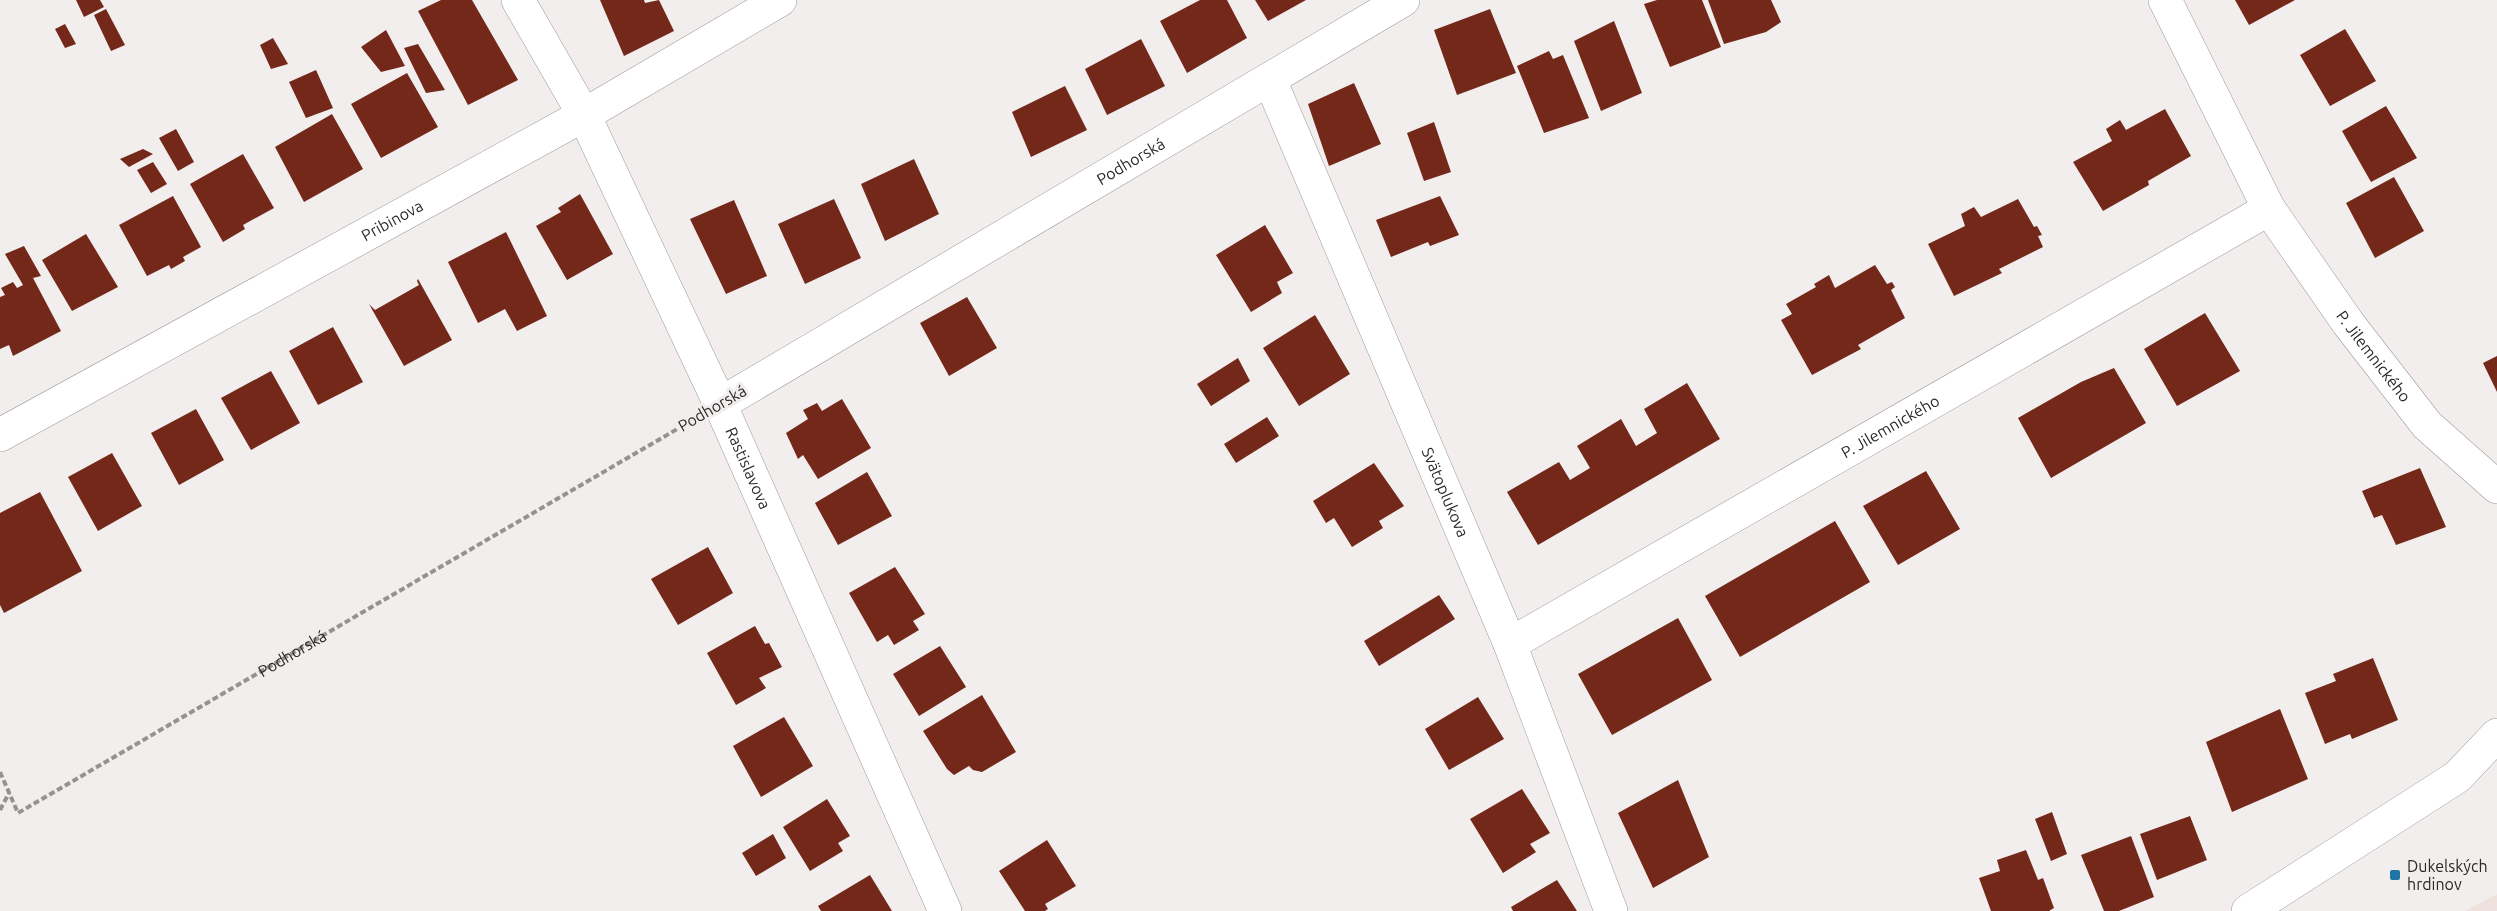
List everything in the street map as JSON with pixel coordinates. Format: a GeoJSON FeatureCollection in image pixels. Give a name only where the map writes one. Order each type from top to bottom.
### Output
{"type":"FeatureCollection","features":[{"type":"Feature","properties":{"kind":"street","name":"Rastislavova"},"geometry":{"type":"LineString","coordinates":[[518,0],[584,115],[720,404],[945,911]]}},
{"type":"Feature","properties":{"kind":"street","name":"Pribinova"},"geometry":{"type":"LineString","coordinates":[[0,435],[584,115],[780,0]]}},
{"type":"Feature","properties":{"kind":"street","name":"Podhorská"},"geometry":{"type":"LineString","coordinates":[[720,404],[1403,0]]}},
{"type":"Feature","properties":{"kind":"street","name":"P. Jilemnického"},"geometry":{"type":"LineString","coordinates":[[2165,0],[2269,209],[2348,323],[2427,425],[2497,487]]}},
{"type":"Feature","properties":{"kind":"street","name":"Svätoplukova"},"geometry":{"type":"LineString","coordinates":[[1270,80],[1510,644],[1611,911]]}},
{"type":"Feature","properties":{"kind":"street","name":"P. Jilemnického"},"geometry":{"type":"LineString","coordinates":[[1510,644],[2269,209]]}},
{"type":"Feature","properties":{"kind":"street"},"geometry":{"type":"LineString","coordinates":[[2248,911],[2457,777],[2497,735]]}},
{"type":"Feature","properties":{"kind":"path","name":"Podhorská"},"geometry":{"type":"LineString","coordinates":[[9,793],[18,813],[720,404]]}},
{"type":"Feature","properties":{"kind":"path"},"geometry":{"type":"LineString","coordinates":[[0,772],[9,793],[0,810]]}},
{"type":"Feature","properties":{"kind":"shaded area"},"geometry":{"type":"Polygon","coordinates":[[[2497,894],[2497,911],[2465,911],[2497,894]]]}},
{"type":"Feature","properties":{"kind":"building"},"geometry":{"type":"Polygon","coordinates":[[[76,0],[100,0],[104,7],[84,17],[76,0]]]}},
{"type":"Feature","properties":{"kind":"building"},"geometry":{"type":"Polygon","coordinates":[[[441,0],[472,0],[518,80],[468,105],[418,11],[441,0]]]}},
{"type":"Feature","properties":{"kind":"building"},"geometry":{"type":"Polygon","coordinates":[[[600,0],[644,0],[645,3],[659,0],[674,31],[624,56],[600,0]]]}},
{"type":"Feature","properties":{"kind":"building"},"geometry":{"type":"Polygon","coordinates":[[[1200,0],[1227,0],[1247,38],[1187,73],[1160,21],[1200,0]]]}},
{"type":"Feature","properties":{"kind":"building"},"geometry":{"type":"Polygon","coordinates":[[[1255,0],[1306,0],[1268,21],[1255,0]]]}},
{"type":"Feature","properties":{"kind":"building"},"geometry":{"type":"Polygon","coordinates":[[[1657,0],[1702,0],[1721,47],[1670,67],[1644,4],[1657,0]]]}},
{"type":"Feature","properties":{"kind":"building"},"geometry":{"type":"Polygon","coordinates":[[[1708,0],[1771,0],[1781,22],[1766,32],[1724,44],[1708,0]]]}},
{"type":"Feature","properties":{"kind":"building"},"geometry":{"type":"Polygon","coordinates":[[[2235,0],[2295,0],[2249,25],[2235,0]]]}},
{"type":"Feature","properties":{"kind":"building"},"geometry":{"type":"Polygon","coordinates":[[[106,9],[125,45],[111,51],[94,15],[106,9]]]}},
{"type":"Feature","properties":{"kind":"building"},"geometry":{"type":"Polygon","coordinates":[[[1490,9],[1516,73],[1457,95],[1434,30],[1490,9]]]}},
{"type":"Feature","properties":{"kind":"building"},"geometry":{"type":"Polygon","coordinates":[[[1614,21],[1642,93],[1601,111],[1574,41],[1614,21]]]}},
{"type":"Feature","properties":{"kind":"building"},"geometry":{"type":"Polygon","coordinates":[[[65,24],[76,44],[65,48],[55,29],[65,24]]]}},
{"type":"Feature","properties":{"kind":"building"},"geometry":{"type":"Polygon","coordinates":[[[2345,29],[2376,81],[2330,106],[2300,55],[2345,29]]]}},
{"type":"Feature","properties":{"kind":"building"},"geometry":{"type":"Polygon","coordinates":[[[386,30],[405,66],[381,72],[361,47],[386,30]]]}},
{"type":"Feature","properties":{"kind":"building"},"geometry":{"type":"Polygon","coordinates":[[[273,38],[288,64],[271,69],[260,45],[273,38]]]}},
{"type":"Feature","properties":{"kind":"building"},"geometry":{"type":"Polygon","coordinates":[[[1141,39],[1165,86],[1107,115],[1085,69],[1141,39]]]}},
{"type":"Feature","properties":{"kind":"building"},"geometry":{"type":"Polygon","coordinates":[[[418,44],[445,90],[426,93],[404,48],[418,44]]]}},
{"type":"Feature","properties":{"kind":"building"},"geometry":{"type":"Polygon","coordinates":[[[1549,51],[1553,59],[1563,55],[1589,118],[1544,133],[1517,66],[1549,51]]]}},
{"type":"Feature","properties":{"kind":"building"},"geometry":{"type":"Polygon","coordinates":[[[316,70],[333,108],[306,118],[289,82],[316,70]]]}},
{"type":"Feature","properties":{"kind":"building"},"geometry":{"type":"Polygon","coordinates":[[[407,73],[438,127],[381,158],[351,104],[407,73]]]}},
{"type":"Feature","properties":{"kind":"building"},"geometry":{"type":"Polygon","coordinates":[[[1354,83],[1381,144],[1329,166],[1308,104],[1354,83]]]}},
{"type":"Feature","properties":{"kind":"building"},"geometry":{"type":"Polygon","coordinates":[[[1065,86],[1087,130],[1031,157],[1012,112],[1065,86]]]}},
{"type":"Feature","properties":{"kind":"building"},"geometry":{"type":"Polygon","coordinates":[[[2386,106],[2417,158],[2371,182],[2342,131],[2386,106]]]}},
{"type":"Feature","properties":{"kind":"building"},"geometry":{"type":"Polygon","coordinates":[[[2165,109],[2191,156],[2148,181],[2149,185],[2103,211],[2073,162],[2112,141],[2106,129],[2120,120],[2126,130],[2165,109]]]}},
{"type":"Feature","properties":{"kind":"building"},"geometry":{"type":"Polygon","coordinates":[[[332,114],[363,169],[304,202],[275,147],[332,114]]]}},
{"type":"Feature","properties":{"kind":"building"},"geometry":{"type":"Polygon","coordinates":[[[1434,122],[1451,172],[1424,181],[1407,133],[1434,122]]]}},
{"type":"Feature","properties":{"kind":"building"},"geometry":{"type":"Polygon","coordinates":[[[176,129],[194,162],[178,171],[159,138],[176,129]]]}},
{"type":"Feature","properties":{"kind":"building"},"geometry":{"type":"Polygon","coordinates":[[[143,149],[153,154],[129,167],[120,159],[143,149]]]}},
{"type":"Feature","properties":{"kind":"building"},"geometry":{"type":"Polygon","coordinates":[[[243,154],[274,208],[243,225],[245,229],[223,242],[190,184],[243,154]]]}},
{"type":"Feature","properties":{"kind":"building"},"geometry":{"type":"Polygon","coordinates":[[[914,159],[939,214],[885,241],[861,184],[914,159]]]}},
{"type":"Feature","properties":{"kind":"building"},"geometry":{"type":"Polygon","coordinates":[[[153,162],[167,184],[151,193],[137,170],[153,162]]]}},
{"type":"Feature","properties":{"kind":"building"},"geometry":{"type":"Polygon","coordinates":[[[2394,177],[2424,231],[2375,258],[2346,203],[2394,177]]]}},
{"type":"Feature","properties":{"kind":"building"},"geometry":{"type":"Polygon","coordinates":[[[580,194],[613,254],[567,280],[536,226],[561,212],[558,208],[580,194]]]}},
{"type":"Feature","properties":{"kind":"building"},"geometry":{"type":"Polygon","coordinates":[[[173,196],[201,247],[183,257],[185,261],[171,269],[169,265],[147,276],[119,225],[173,196]]]}},
{"type":"Feature","properties":{"kind":"building"},"geometry":{"type":"Polygon","coordinates":[[[1440,196],[1459,235],[1430,246],[1428,242],[1391,257],[1376,220],[1440,196]]]}},
{"type":"Feature","properties":{"kind":"building"},"geometry":{"type":"Polygon","coordinates":[[[834,199],[861,258],[805,284],[778,224],[834,199]]]}},
{"type":"Feature","properties":{"kind":"building"},"geometry":{"type":"Polygon","coordinates":[[[2018,199],[2034,227],[2037,226],[2042,235],[2038,236],[2043,247],[1999,269],[2002,273],[1954,296],[1928,244],[1965,226],[1961,214],[1974,207],[1981,217],[2018,199]]]}},
{"type":"Feature","properties":{"kind":"building"},"geometry":{"type":"Polygon","coordinates":[[[734,200],[767,276],[726,294],[690,219],[734,200]]]}},
{"type":"Feature","properties":{"kind":"building"},"geometry":{"type":"Polygon","coordinates":[[[1265,225],[1293,273],[1277,282],[1282,293],[1251,312],[1216,255],[1265,225]]]}},
{"type":"Feature","properties":{"kind":"building"},"geometry":{"type":"Polygon","coordinates":[[[506,232],[547,316],[517,331],[505,309],[478,323],[448,262],[506,232]]]}},
{"type":"Feature","properties":{"kind":"building"},"geometry":{"type":"Polygon","coordinates":[[[86,234],[118,287],[72,311],[42,260],[86,234]]]}},
{"type":"Feature","properties":{"kind":"building"},"geometry":{"type":"Polygon","coordinates":[[[24,246],[41,276],[33,278],[61,331],[13,356],[9,345],[0,349],[0,297],[5,295],[1,288],[13,282],[17,288],[23,285],[5,254],[24,246]]]}},
{"type":"Feature","properties":{"kind":"building"},"geometry":{"type":"Polygon","coordinates":[[[1875,265],[1887,284],[1892,282],[1895,287],[1891,290],[1905,318],[1858,345],[1861,349],[1812,375],[1781,320],[1792,314],[1786,304],[1816,287],[1814,284],[1829,275],[1835,288],[1875,265]]]}},
{"type":"Feature","properties":{"kind":"building"},"geometry":{"type":"Polygon","coordinates":[[[418,279],[452,340],[404,366],[369,304],[375,310],[419,285],[418,279]]]}},
{"type":"Feature","properties":{"kind":"building"},"geometry":{"type":"Polygon","coordinates":[[[967,297],[997,348],[949,376],[920,323],[967,297]]]}},
{"type":"Feature","properties":{"kind":"building"},"geometry":{"type":"Polygon","coordinates":[[[2205,313],[2240,371],[2177,406],[2144,349],[2205,313]]]}},
{"type":"Feature","properties":{"kind":"building"},"geometry":{"type":"Polygon","coordinates":[[[1315,315],[1350,374],[1299,406],[1263,348],[1315,315]]]}},
{"type":"Feature","properties":{"kind":"building"},"geometry":{"type":"Polygon","coordinates":[[[333,327],[363,382],[318,405],[289,351],[333,327]]]}},
{"type":"Feature","properties":{"kind":"building"},"geometry":{"type":"Polygon","coordinates":[[[2497,356],[2497,392],[2483,363],[2497,356]]]}},
{"type":"Feature","properties":{"kind":"building"},"geometry":{"type":"Polygon","coordinates":[[[1238,358],[1250,381],[1211,406],[1197,384],[1238,358]]]}},
{"type":"Feature","properties":{"kind":"building"},"geometry":{"type":"Polygon","coordinates":[[[2114,368],[2146,423],[2051,478],[2018,418],[2081,382],[2114,368]]]}},
{"type":"Feature","properties":{"kind":"building"},"geometry":{"type":"Polygon","coordinates":[[[271,371],[300,423],[251,450],[221,398],[271,371]]]}},
{"type":"Feature","properties":{"kind":"building"},"geometry":{"type":"Polygon","coordinates":[[[1687,383],[1720,439],[1538,545],[1507,492],[1559,462],[1570,480],[1590,468],[1577,446],[1621,419],[1636,446],[1657,433],[1644,409],[1687,383]]]}},
{"type":"Feature","properties":{"kind":"building"},"geometry":{"type":"Polygon","coordinates":[[[842,399],[871,448],[818,479],[803,455],[798,459],[786,433],[808,419],[803,410],[817,403],[822,411],[842,399]]]}},
{"type":"Feature","properties":{"kind":"building"},"geometry":{"type":"Polygon","coordinates":[[[196,409],[224,460],[179,485],[151,433],[196,409]]]}},
{"type":"Feature","properties":{"kind":"building"},"geometry":{"type":"Polygon","coordinates":[[[1267,417],[1279,436],[1236,463],[1224,444],[1267,417]]]}},
{"type":"Feature","properties":{"kind":"building"},"geometry":{"type":"Polygon","coordinates":[[[112,453],[142,506],[98,531],[68,477],[112,453]]]}},
{"type":"Feature","properties":{"kind":"building"},"geometry":{"type":"Polygon","coordinates":[[[1374,463],[1404,506],[1379,521],[1383,528],[1352,547],[1334,518],[1326,523],[1313,501],[1374,463]]]}},
{"type":"Feature","properties":{"kind":"building"},"geometry":{"type":"Polygon","coordinates":[[[2420,468],[2446,527],[2396,545],[2382,515],[2374,518],[2362,491],[2420,468]]]}},
{"type":"Feature","properties":{"kind":"building"},"geometry":{"type":"Polygon","coordinates":[[[1926,471],[1960,529],[1898,565],[1863,506],[1926,471]]]}},
{"type":"Feature","properties":{"kind":"building"},"geometry":{"type":"Polygon","coordinates":[[[867,472],[892,516],[838,545],[815,503],[867,472]]]}},
{"type":"Feature","properties":{"kind":"building"},"geometry":{"type":"Polygon","coordinates":[[[40,492],[82,571],[4,613],[0,605],[0,513],[40,492]]]}},
{"type":"Feature","properties":{"kind":"building"},"geometry":{"type":"Polygon","coordinates":[[[1835,521],[1870,582],[1740,657],[1705,596],[1835,521]]]}},
{"type":"Feature","properties":{"kind":"building"},"geometry":{"type":"Polygon","coordinates":[[[708,547],[733,593],[678,625],[651,579],[708,547]]]}},
{"type":"Feature","properties":{"kind":"building"},"geometry":{"type":"Polygon","coordinates":[[[895,567],[925,614],[913,621],[919,630],[894,645],[888,635],[877,642],[849,593],[895,567]]]}},
{"type":"Feature","properties":{"kind":"building"},"geometry":{"type":"Polygon","coordinates":[[[1439,595],[1455,619],[1379,666],[1364,641],[1439,595]]]}},
{"type":"Feature","properties":{"kind":"building"},"geometry":{"type":"Polygon","coordinates":[[[1678,618],[1712,680],[1612,735],[1578,674],[1678,618]]]}},
{"type":"Feature","properties":{"kind":"building"},"geometry":{"type":"Polygon","coordinates":[[[755,626],[765,644],[769,643],[782,667],[759,678],[766,688],[736,705],[707,653],[755,626]]]}},
{"type":"Feature","properties":{"kind":"building"},"geometry":{"type":"Polygon","coordinates":[[[940,646],[966,687],[919,716],[893,674],[940,646]]]}},
{"type":"Feature","properties":{"kind":"building"},"geometry":{"type":"Polygon","coordinates":[[[2373,658],[2398,720],[2352,739],[2350,734],[2325,744],[2305,693],[2336,681],[2333,674],[2373,658]]]}},
{"type":"Feature","properties":{"kind":"building"},"geometry":{"type":"Polygon","coordinates":[[[982,695],[1016,752],[982,772],[973,770],[969,766],[954,775],[947,769],[923,731],[982,695]]]}},
{"type":"Feature","properties":{"kind":"building"},"geometry":{"type":"Polygon","coordinates":[[[1478,697],[1504,739],[1449,770],[1425,729],[1478,697]]]}},
{"type":"Feature","properties":{"kind":"building"},"geometry":{"type":"Polygon","coordinates":[[[2280,709],[2308,779],[2232,812],[2206,742],[2280,709]]]}},
{"type":"Feature","properties":{"kind":"building"},"geometry":{"type":"Polygon","coordinates":[[[784,717],[813,766],[761,797],[733,746],[784,717]]]}},
{"type":"Feature","properties":{"kind":"building"},"geometry":{"type":"Polygon","coordinates":[[[1678,780],[1709,857],[1653,888],[1618,813],[1678,780]]]}},
{"type":"Feature","properties":{"kind":"building"},"geometry":{"type":"Polygon","coordinates":[[[1522,789],[1550,833],[1530,844],[1536,852],[1503,873],[1470,819],[1522,789]]]}},
{"type":"Feature","properties":{"kind":"building"},"geometry":{"type":"Polygon","coordinates":[[[827,799],[850,836],[838,843],[843,851],[810,871],[783,827],[827,799]]]}},
{"type":"Feature","properties":{"kind":"building"},"geometry":{"type":"Polygon","coordinates":[[[2052,812],[2067,854],[2051,861],[2035,819],[2052,812]]]}},
{"type":"Feature","properties":{"kind":"building"},"geometry":{"type":"Polygon","coordinates":[[[2190,816],[2207,860],[2157,880],[2140,834],[2190,816]]]}},
{"type":"Feature","properties":{"kind":"building"},"geometry":{"type":"Polygon","coordinates":[[[773,834],[786,858],[756,876],[742,853],[773,834]]]}},
{"type":"Feature","properties":{"kind":"building"},"geometry":{"type":"Polygon","coordinates":[[[2131,836],[2154,897],[2119,911],[2104,911],[2081,855],[2131,836]]]}},
{"type":"Feature","properties":{"kind":"building"},"geometry":{"type":"Polygon","coordinates":[[[1047,840],[1076,886],[1045,904],[1048,909],[1045,911],[1025,911],[999,871],[1047,840]]]}},
{"type":"Feature","properties":{"kind":"building"},"geometry":{"type":"Polygon","coordinates":[[[2026,850],[2038,880],[2043,878],[2054,908],[2049,911],[1991,911],[1979,878],[2000,871],[1997,860],[2026,850]]]}},
{"type":"Feature","properties":{"kind":"building"},"geometry":{"type":"Polygon","coordinates":[[[870,875],[892,911],[821,911],[818,906],[870,875]]]}},
{"type":"Feature","properties":{"kind":"building"},"geometry":{"type":"Polygon","coordinates":[[[1557,880],[1577,911],[1513,911],[1511,907],[1557,880]]]}},
{"type":"Feature","properties":{"kind":"place","name":"Dukelských hrdinov"},"geometry":{"type":"Point","coordinates":[2395,875]}}]}
